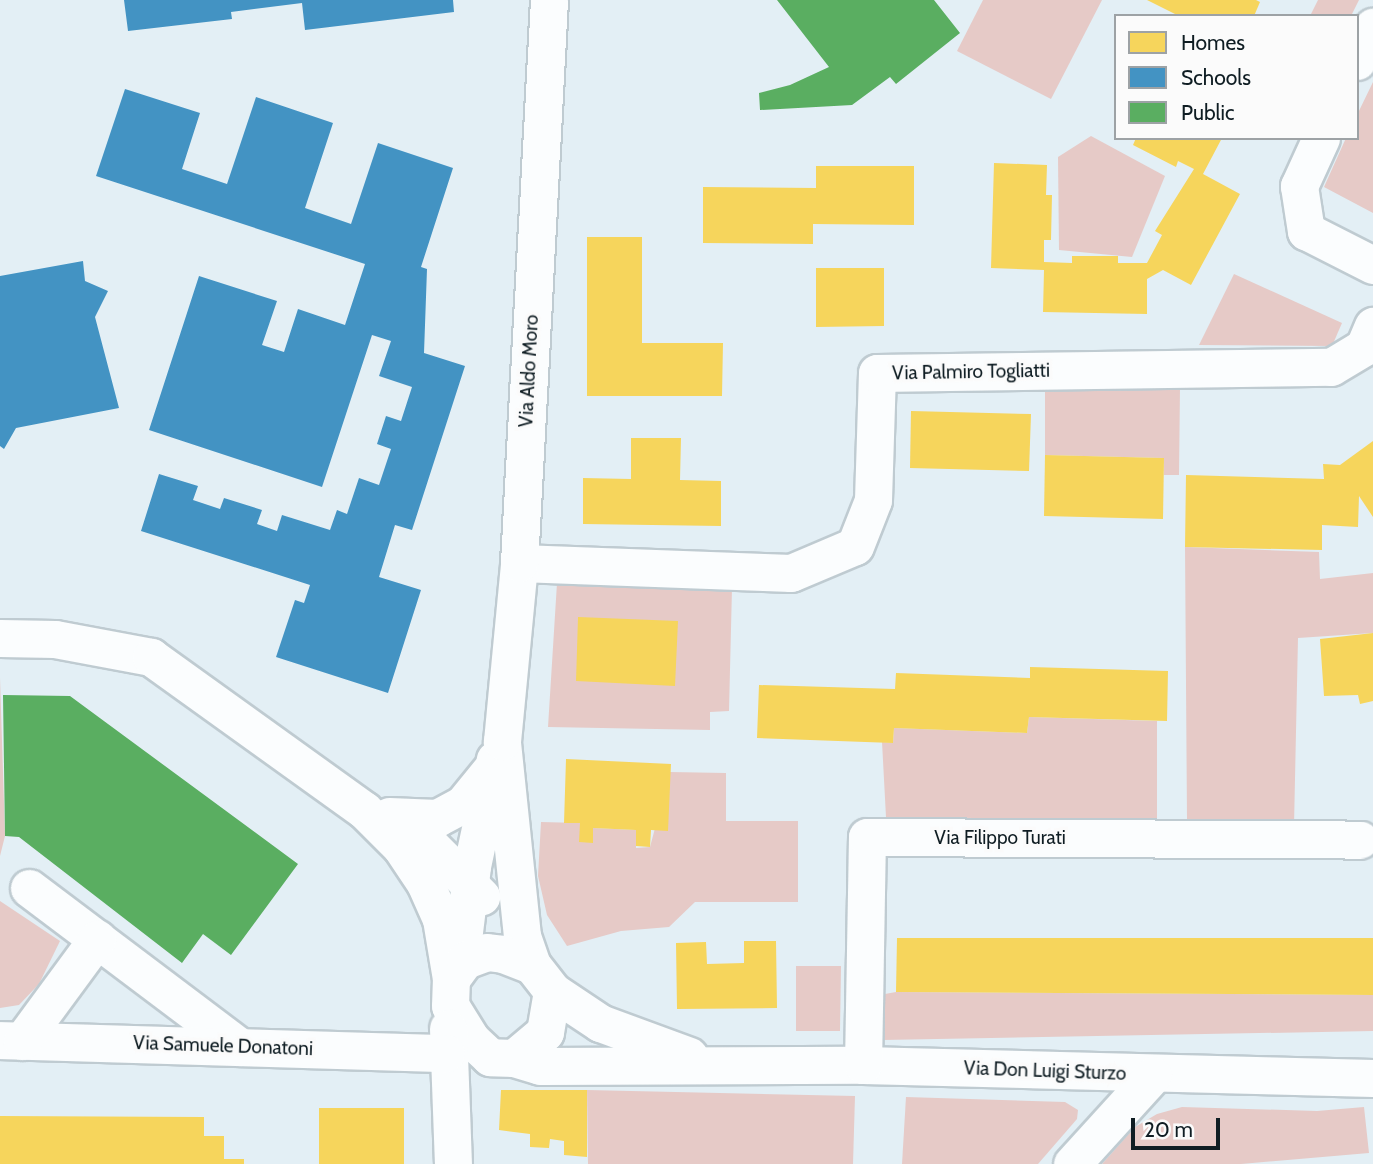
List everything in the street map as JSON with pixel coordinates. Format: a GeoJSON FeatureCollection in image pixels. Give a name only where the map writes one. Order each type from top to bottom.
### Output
{"type":"FeatureCollection","features":[{"type":"Feature","properties":{"kind":"street","name":"Via Aldo Moro"},"geometry":{"type":"LineString","coordinates":[[496,757],[519,563],[549,0]]}},
{"type":"Feature","properties":{"kind":"street"},"geometry":{"type":"LineString","coordinates":[[1359,57],[1373,27]]}},
{"type":"Feature","properties":{"kind":"street"},"geometry":{"type":"LineString","coordinates":[[1320,140],[1299,186],[1306,231],[1373,265]]}},
{"type":"Feature","properties":{"kind":"street","name":"Via Palmiro Togliatti"},"geometry":{"type":"LineString","coordinates":[[519,563],[791,573],[855,546],[873,500],[877,373],[1331,367],[1364,347],[1373,326]]}},
{"type":"Feature","properties":{"kind":"street"},"geometry":{"type":"LineString","coordinates":[[0,638],[55,639],[151,657],[379,814],[429,844],[470,885],[536,964]]}},
{"type":"Feature","properties":{"kind":"street"},"geometry":{"type":"LineString","coordinates":[[379,814],[437,818],[463,804],[496,757]]}},
{"type":"Feature","properties":{"kind":"street"},"geometry":{"type":"LineString","coordinates":[[453,1164],[453,1107],[446,1053],[470,885],[496,757]]}},
{"type":"Feature","properties":{"kind":"street"},"geometry":{"type":"LineString","coordinates":[[453,1107],[477,1064],[502,1058],[545,1032],[536,964],[496,757]]}},
{"type":"Feature","properties":{"kind":"street"},"geometry":{"type":"LineString","coordinates":[[379,814],[425,883],[441,919],[471,1039],[502,1058]]}},
{"type":"Feature","properties":{"kind":"street","name":"Via Filippo Turati"},"geometry":{"type":"LineString","coordinates":[[863,1065],[867,837],[1360,840]]}},
{"type":"Feature","properties":{"kind":"street"},"geometry":{"type":"LineString","coordinates":[[30,888],[240,1047]]}},
{"type":"Feature","properties":{"kind":"street"},"geometry":{"type":"LineString","coordinates":[[11,1041],[97,939]]}},
{"type":"Feature","properties":{"kind":"street"},"geometry":{"type":"LineString","coordinates":[[455,982],[487,952],[536,964]]}},
{"type":"Feature","properties":{"kind":"street","name":"Via Don Luigi Sturzo"},"geometry":{"type":"LineString","coordinates":[[536,964],[600,1023],[717,1065]]}},
{"type":"Feature","properties":{"kind":"street","name":"Via Samuele Donatoni"},"geometry":{"type":"LineString","coordinates":[[11,1041],[446,1053]]}},
{"type":"Feature","properties":{"kind":"street","name":"Via Don Luigi Sturzo"},"geometry":{"type":"LineString","coordinates":[[502,1058],[540,1066],[863,1065],[1153,1076],[1373,1078]]}},
{"type":"Feature","properties":{"kind":"street"},"geometry":{"type":"LineString","coordinates":[[1072,1164],[1153,1076]]}},
{"type":"Feature","properties":{"kind":"shaded area"},"geometry":{"type":"Polygon","coordinates":[[[983,0],[1102,0],[1051,99],[957,51],[983,0]]]}},
{"type":"Feature","properties":{"kind":"shaded area"},"geometry":{"type":"Polygon","coordinates":[[[1318,0],[1359,0],[1352,14],[1311,14],[1318,0]]]}},
{"type":"Feature","properties":{"kind":"shaded area"},"geometry":{"type":"Polygon","coordinates":[[[1373,82],[1373,213],[1324,187],[1345,140],[1359,140],[1359,111],[1373,82]]]}},
{"type":"Feature","properties":{"kind":"shaded area"},"geometry":{"type":"Polygon","coordinates":[[[1091,136],[1165,176],[1132,257],[1059,250],[1058,157],[1091,136]]]}},
{"type":"Feature","properties":{"kind":"shaded area"},"geometry":{"type":"Polygon","coordinates":[[[1234,274],[1342,323],[1332,346],[1199,345],[1234,274]]]}},
{"type":"Feature","properties":{"kind":"shaded area"},"geometry":{"type":"Polygon","coordinates":[[[1180,388],[1179,475],[1164,475],[1164,458],[1045,455],[1045,389],[1180,388]]]}},
{"type":"Feature","properties":{"kind":"shaded area"},"geometry":{"type":"Polygon","coordinates":[[[1185,547],[1319,552],[1320,579],[1373,573],[1373,633],[1298,638],[1294,826],[1187,820],[1185,547]]]}},
{"type":"Feature","properties":{"kind":"shaded area"},"geometry":{"type":"Polygon","coordinates":[[[557,583],[732,588],[729,711],[710,712],[710,730],[548,727],[557,583]]]}},
{"type":"Feature","properties":{"kind":"shaded area"},"geometry":{"type":"Polygon","coordinates":[[[0,678],[5,836],[0,856],[0,678]]]}},
{"type":"Feature","properties":{"kind":"shaded area"},"geometry":{"type":"Polygon","coordinates":[[[1029,717],[1157,721],[1157,820],[886,817],[882,742],[893,743],[894,728],[1027,733],[1029,717]]]}},
{"type":"Feature","properties":{"kind":"shaded area"},"geometry":{"type":"Polygon","coordinates":[[[670,772],[726,773],[726,821],[798,821],[798,902],[695,902],[669,927],[621,931],[567,946],[547,915],[538,876],[541,822],[580,823],[593,842],[593,828],[636,830],[636,848],[650,847],[670,772]]]}},
{"type":"Feature","properties":{"kind":"shaded area"},"geometry":{"type":"Polygon","coordinates":[[[0,901],[60,941],[39,984],[19,1005],[0,1008],[0,901]]]}},
{"type":"Feature","properties":{"kind":"shaded area"},"geometry":{"type":"Polygon","coordinates":[[[796,966],[841,966],[840,1031],[796,1031],[796,966]]]}},
{"type":"Feature","properties":{"kind":"shaded area"},"geometry":{"type":"Polygon","coordinates":[[[885,994],[1373,995],[1373,1031],[883,1040],[885,994]]]}},
{"type":"Feature","properties":{"kind":"shaded area"},"geometry":{"type":"Polygon","coordinates":[[[587,1090],[855,1096],[853,1164],[588,1164],[587,1090]]]}},
{"type":"Feature","properties":{"kind":"shaded area"},"geometry":{"type":"Polygon","coordinates":[[[906,1097],[1065,1102],[1078,1110],[1077,1119],[1038,1164],[902,1164],[906,1097]]]}},
{"type":"Feature","properties":{"kind":"shaded area"},"geometry":{"type":"Polygon","coordinates":[[[1182,1107],[1317,1111],[1364,1107],[1369,1153],[1241,1164],[1102,1164],[1135,1127],[1157,1114],[1182,1107]]]}},
{"type":"Feature","properties":{"kind":"building: Homes"},"geometry":{"type":"Polygon","coordinates":[[[1147,0],[1260,2],[1255,14],[1175,14],[1147,0]]]}},
{"type":"Feature","properties":{"kind":"building: Homes"},"geometry":{"type":"Polygon","coordinates":[[[1135,140],[1221,140],[1203,174],[1240,194],[1191,285],[1163,270],[1147,279],[1147,314],[1043,312],[1044,270],[991,268],[994,163],[1047,165],[1046,195],[1052,195],[1051,240],[1044,240],[1044,262],[1072,263],[1072,256],[1118,256],[1118,263],[1147,263],[1162,235],[1155,231],[1194,169],[1178,161],[1176,167],[1133,145],[1135,140]]]}},
{"type":"Feature","properties":{"kind":"building: Homes"},"geometry":{"type":"Polygon","coordinates":[[[816,166],[914,166],[914,225],[813,224],[813,244],[703,243],[703,187],[816,188],[816,166]]]}},
{"type":"Feature","properties":{"kind":"building: Homes"},"geometry":{"type":"Polygon","coordinates":[[[587,237],[642,237],[642,343],[723,343],[722,396],[587,396],[587,237]]]}},
{"type":"Feature","properties":{"kind":"building: Homes"},"geometry":{"type":"Polygon","coordinates":[[[816,268],[884,268],[884,326],[816,327],[816,268]]]}},
{"type":"Feature","properties":{"kind":"building: Homes"},"geometry":{"type":"Polygon","coordinates":[[[911,411],[1031,414],[1029,471],[910,468],[911,411]]]}},
{"type":"Feature","properties":{"kind":"building: Homes"},"geometry":{"type":"Polygon","coordinates":[[[631,438],[681,438],[680,480],[721,481],[721,526],[583,524],[583,478],[631,479],[631,438]]]}},
{"type":"Feature","properties":{"kind":"building: Homes"},"geometry":{"type":"Polygon","coordinates":[[[1373,441],[1373,517],[1359,496],[1358,527],[1322,525],[1322,550],[1185,547],[1186,475],[1324,479],[1323,464],[1340,465],[1373,441]]]}},
{"type":"Feature","properties":{"kind":"building: Homes"},"geometry":{"type":"Polygon","coordinates":[[[1045,455],[1164,458],[1163,519],[1044,516],[1045,455]]]}},
{"type":"Feature","properties":{"kind":"building: Homes"},"geometry":{"type":"Polygon","coordinates":[[[578,617],[678,621],[675,686],[576,681],[578,617]]]}},
{"type":"Feature","properties":{"kind":"building: Homes"},"geometry":{"type":"Polygon","coordinates":[[[1373,633],[1373,701],[1360,704],[1358,695],[1324,696],[1320,639],[1373,633]]]}},
{"type":"Feature","properties":{"kind":"building: Homes"},"geometry":{"type":"Polygon","coordinates":[[[1030,667],[1168,671],[1167,721],[1029,717],[1027,733],[894,728],[893,743],[757,738],[759,685],[895,689],[896,673],[1030,678],[1030,667]]]}},
{"type":"Feature","properties":{"kind":"building: Homes"},"geometry":{"type":"Polygon","coordinates":[[[566,759],[671,764],[668,831],[651,830],[650,847],[636,846],[636,830],[593,828],[593,843],[579,842],[580,823],[564,823],[566,759]]]}},
{"type":"Feature","properties":{"kind":"building: Homes"},"geometry":{"type":"Polygon","coordinates":[[[897,938],[1373,938],[1373,995],[896,992],[897,938]]]}},
{"type":"Feature","properties":{"kind":"building: Homes"},"geometry":{"type":"Polygon","coordinates":[[[744,941],[776,941],[777,1008],[677,1009],[676,943],[706,942],[707,964],[744,963],[744,941]]]}},
{"type":"Feature","properties":{"kind":"building: Homes"},"geometry":{"type":"Polygon","coordinates":[[[501,1090],[587,1090],[587,1157],[564,1155],[564,1141],[550,1139],[549,1148],[530,1147],[530,1134],[499,1130],[501,1090]]]}},
{"type":"Feature","properties":{"kind":"building: Homes"},"geometry":{"type":"Polygon","coordinates":[[[319,1108],[404,1108],[404,1164],[319,1164],[319,1108]]]}},
{"type":"Feature","properties":{"kind":"building: Homes"},"geometry":{"type":"Polygon","coordinates":[[[0,1116],[204,1117],[204,1136],[224,1136],[224,1159],[244,1159],[244,1164],[0,1164],[0,1116]]]}},
{"type":"Feature","properties":{"kind":"building: Schools"},"geometry":{"type":"Polygon","coordinates":[[[124,0],[453,0],[454,12],[305,30],[302,3],[231,12],[232,19],[128,31],[124,0]]]}},
{"type":"Feature","properties":{"kind":"building: Schools"},"geometry":{"type":"Polygon","coordinates":[[[125,89],[200,113],[182,169],[227,184],[256,97],[333,123],[305,208],[351,224],[378,143],[453,168],[421,267],[427,269],[424,353],[465,366],[412,530],[395,525],[379,577],[421,590],[388,693],[276,657],[295,600],[304,603],[310,585],[141,531],[159,474],[198,486],[193,500],[220,509],[224,498],[262,510],[257,524],[277,531],[282,515],[330,530],[337,510],[347,514],[359,478],[379,485],[391,449],[377,444],[386,416],[401,421],[412,387],[379,376],[391,341],[372,335],[322,487],[149,430],[199,276],[277,301],[262,345],[284,352],[298,309],[345,325],[365,264],[96,176],[125,89]]]}},
{"type":"Feature","properties":{"kind":"building: Schools"},"geometry":{"type":"Polygon","coordinates":[[[83,261],[85,281],[108,291],[95,317],[119,408],[16,428],[4,449],[0,446],[0,276],[83,261]]]}},
{"type":"Feature","properties":{"kind":"building: Public"},"geometry":{"type":"Polygon","coordinates":[[[777,0],[934,0],[960,33],[896,84],[890,77],[852,105],[760,110],[759,93],[790,85],[829,67],[777,0]]]}},
{"type":"Feature","properties":{"kind":"building: Public"},"geometry":{"type":"Polygon","coordinates":[[[3,695],[70,696],[298,864],[231,955],[203,934],[182,963],[19,837],[5,836],[3,695]]]}}]}
